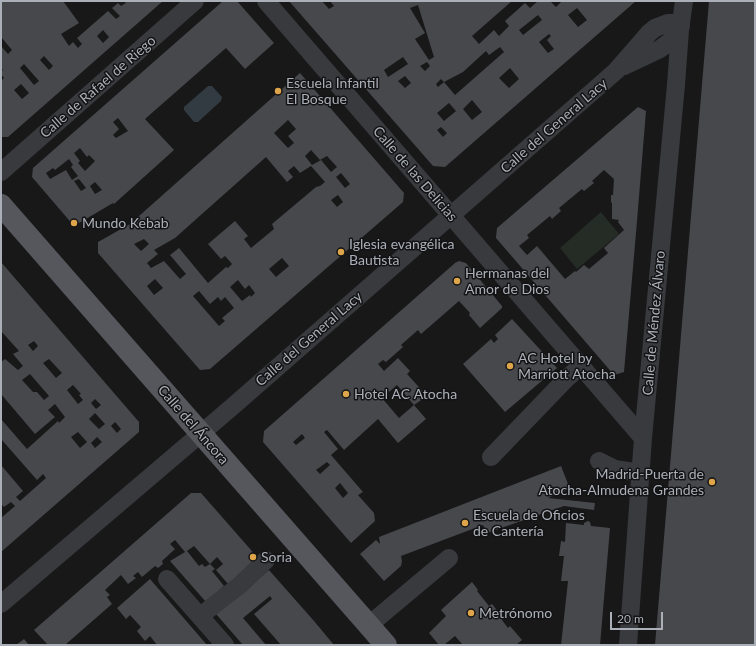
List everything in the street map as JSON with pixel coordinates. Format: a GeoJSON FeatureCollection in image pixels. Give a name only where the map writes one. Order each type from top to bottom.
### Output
{"type":"FeatureCollection","features":[{"type":"Feature","properties":{"kind":"main road","name":"Calle del Áncora"},"geometry":{"type":"LineString","coordinates":[[1,205],[386,645]]}},
{"type":"Feature","properties":{"kind":"street","name":"Calle de Rafael de Riego"},"geometry":{"type":"LineString","coordinates":[[1,172],[195,1]]}},
{"type":"Feature","properties":{"kind":"street","name":"Calle de las Delicias"},"geometry":{"type":"LineString","coordinates":[[266,1],[643,438]]}},
{"type":"Feature","properties":{"kind":"street","name":"Calle de Méndez Álvaro"},"geometry":{"type":"LineString","coordinates":[[628,645],[643,438],[683,1]]}},
{"type":"Feature","properties":{"kind":"street","name":"Calle del General Lacy"},"geometry":{"type":"LineString","coordinates":[[1,604],[616,71],[643,56],[660,49],[672,40],[680,28]]}},
{"type":"Feature","properties":{"kind":"street"},"geometry":{"type":"LineString","coordinates":[[491,457],[566,379],[581,366]]}},
{"type":"Feature","properties":{"kind":"street"},"geometry":{"type":"LineString","coordinates":[[598,461],[615,469],[641,473]]}},
{"type":"Feature","properties":{"kind":"street"},"geometry":{"type":"LineString","coordinates":[[369,625],[450,558]]}},
{"type":"Feature","properties":{"kind":"street"},"geometry":{"type":"LineString","coordinates":[[200,616],[240,584],[266,560]]}},
{"type":"Feature","properties":{"kind":"street"},"geometry":{"type":"LineString","coordinates":[[167,579],[225,645]]}},
{"type":"Feature","properties":{"kind":"shaded area"},"geometry":{"type":"Polygon","coordinates":[[[208,86],[212,86],[222,97],[221,101],[198,122],[194,122],[184,110],[184,107],[208,86]]]}},
{"type":"Feature","properties":{"kind":"shaded area"},"geometry":{"type":"Polygon","coordinates":[[[601,212],[619,234],[577,269],[560,248],[601,212]]]}},
{"type":"Feature","properties":{"kind":"building"},"geometry":{"type":"Polygon","coordinates":[[[1,1],[63,1],[79,23],[61,34],[69,46],[73,42],[78,48],[82,44],[77,38],[108,11],[116,19],[120,16],[112,8],[118,3],[121,6],[126,3],[124,1],[163,1],[8,137],[1,137],[1,81],[4,78],[1,74],[3,70],[1,68],[1,46],[8,54],[12,50],[1,37],[1,1]],[[103,30],[97,36],[103,43],[109,37],[103,30]],[[44,56],[40,60],[49,70],[53,66],[44,56]],[[24,64],[20,68],[34,85],[39,81],[24,64]],[[21,84],[14,90],[22,99],[29,93],[21,84]]]}},
{"type":"Feature","properties":{"kind":"building"},"geometry":{"type":"Polygon","coordinates":[[[223,1],[237,1],[274,43],[245,69],[226,48],[145,119],[174,150],[114,204],[113,203],[74,226],[32,177],[33,168],[223,1]],[[118,118],[113,122],[119,129],[113,135],[116,138],[128,131],[118,118]],[[80,148],[74,153],[80,161],[78,163],[85,171],[95,161],[89,155],[87,157],[80,148]],[[69,159],[55,170],[53,168],[46,173],[50,179],[66,170],[72,180],[78,176],[71,167],[73,165],[69,159]],[[79,179],[74,181],[81,191],[86,188],[79,179]],[[95,182],[90,186],[95,194],[102,190],[95,182]]]}},
{"type":"Feature","properties":{"kind":"building"},"geometry":{"type":"Polygon","coordinates":[[[289,1],[322,1],[329,9],[334,6],[330,1],[512,1],[472,36],[479,44],[494,30],[499,36],[509,26],[505,21],[525,3],[530,8],[538,1],[552,1],[551,2],[556,7],[562,1],[636,1],[445,167],[433,166],[289,1]],[[418,5],[410,8],[425,33],[415,39],[429,60],[434,57],[418,5]],[[577,8],[568,15],[578,27],[587,20],[577,8]],[[538,15],[519,30],[523,35],[542,20],[538,15]],[[549,34],[539,42],[548,53],[554,49],[547,40],[551,36],[549,34]],[[500,47],[489,55],[486,51],[463,72],[444,82],[455,95],[504,52],[500,47]],[[403,57],[384,70],[388,77],[408,64],[403,57]],[[427,62],[420,66],[425,71],[430,66],[427,62]],[[510,68],[499,78],[509,88],[519,79],[510,68]],[[405,76],[398,81],[405,88],[411,83],[405,76]],[[441,79],[436,84],[438,87],[444,82],[441,79]],[[472,100],[463,109],[472,120],[482,112],[472,100]],[[449,103],[437,113],[444,121],[456,111],[449,103]],[[441,127],[437,130],[443,137],[447,133],[441,127]]]}},
{"type":"Feature","properties":{"kind":"building","name":"Madrid-Puerta de Atocha-Almudena Grandes"},"geometry":{"type":"Polygon","coordinates":[[[709,1],[755,1],[755,645],[655,645],[709,1]]]}},
{"type":"Feature","properties":{"kind":"building"},"geometry":{"type":"Polygon","coordinates":[[[300,73],[404,193],[403,202],[210,369],[200,370],[98,253],[98,242],[130,224],[300,73]],[[288,120],[274,133],[288,148],[294,143],[288,136],[296,129],[288,120]],[[311,150],[305,156],[312,165],[321,160],[331,172],[337,167],[327,156],[320,160],[311,150]],[[266,157],[175,238],[154,250],[158,254],[147,263],[151,268],[164,261],[180,279],[186,274],[170,255],[179,248],[208,283],[226,267],[228,268],[232,264],[225,256],[221,259],[208,244],[235,221],[248,236],[244,239],[251,248],[274,229],[272,224],[316,187],[325,182],[311,166],[300,173],[294,166],[288,171],[293,177],[287,182],[266,157]],[[341,173],[336,177],[345,188],[350,184],[341,173]],[[338,195],[331,200],[337,207],[343,202],[338,195]],[[144,239],[134,244],[141,251],[149,244],[144,239]],[[282,258],[269,269],[276,277],[289,266],[282,258]],[[155,279],[147,286],[154,295],[163,288],[155,279]],[[238,280],[230,287],[242,301],[250,295],[251,297],[255,293],[249,285],[245,289],[238,280]],[[199,291],[193,296],[219,326],[225,321],[222,318],[234,308],[225,297],[221,301],[218,297],[210,304],[199,291]]]}},
{"type":"Feature","properties":{"kind":"building"},"geometry":{"type":"Polygon","coordinates":[[[638,107],[646,111],[624,372],[614,375],[496,238],[497,228],[638,107]],[[604,170],[592,181],[594,183],[584,191],[582,189],[559,208],[561,211],[552,219],[550,216],[527,235],[529,238],[519,246],[527,255],[537,246],[565,279],[584,265],[589,269],[608,253],[604,248],[624,230],[618,222],[619,220],[612,219],[611,195],[613,195],[614,179],[604,170]]]}},
{"type":"Feature","properties":{"kind":"building"},"geometry":{"type":"Polygon","coordinates":[[[459,261],[466,263],[502,306],[502,308],[480,328],[469,315],[470,313],[459,301],[421,334],[418,330],[401,345],[403,347],[386,362],[383,360],[378,364],[384,371],[398,358],[410,371],[407,374],[427,396],[414,405],[426,419],[398,443],[378,419],[344,450],[327,430],[324,432],[338,449],[331,455],[363,492],[358,495],[374,513],[375,521],[351,543],[263,442],[264,431],[459,261]],[[397,385],[382,398],[399,418],[414,405],[397,385]],[[302,434],[293,442],[296,445],[305,438],[302,434]],[[327,462],[316,470],[320,474],[330,465],[327,462]],[[340,483],[335,488],[343,498],[348,493],[340,483]]]}},
{"type":"Feature","properties":{"kind":"building"},"geometry":{"type":"Polygon","coordinates":[[[1,262],[139,422],[139,432],[1,552],[1,518],[15,506],[11,502],[4,507],[1,504],[1,465],[23,491],[16,497],[20,501],[46,478],[43,474],[37,480],[1,439],[1,419],[27,449],[58,421],[59,423],[65,417],[55,404],[48,410],[55,417],[35,434],[1,394],[1,362],[5,359],[18,370],[23,366],[13,354],[19,351],[1,331],[1,262]],[[34,341],[28,345],[33,351],[38,346],[34,341]],[[49,359],[43,363],[56,378],[62,373],[49,359]],[[30,374],[22,380],[33,392],[37,392],[44,400],[49,396],[30,374]],[[73,385],[67,390],[78,404],[83,400],[79,395],[81,394],[73,385]],[[95,399],[91,403],[96,409],[101,405],[95,399]],[[95,413],[89,419],[99,429],[105,424],[95,413]],[[115,422],[111,426],[117,433],[121,429],[115,422]],[[78,432],[71,437],[80,448],[87,442],[78,432]],[[97,437],[91,443],[95,448],[102,442],[97,437]]]}},
{"type":"Feature","properties":{"kind":"building","name":"AC Hotel by Marriott Atocha"},"geometry":{"type":"Polygon","coordinates":[[[512,319],[557,368],[505,412],[463,364],[491,339],[494,343],[498,339],[495,335],[512,319]]]}},
{"type":"Feature","properties":{"kind":"building","name":"Escuela de Oficios de Cantería"},"geometry":{"type":"Polygon","coordinates":[[[561,466],[570,489],[548,498],[595,503],[594,510],[564,506],[487,533],[483,525],[401,556],[401,566],[384,581],[360,554],[376,540],[380,544],[379,537],[561,466]]]}},
{"type":"Feature","properties":{"kind":"building"},"geometry":{"type":"Polygon","coordinates":[[[191,493],[201,493],[258,558],[228,584],[216,570],[223,564],[217,557],[210,564],[215,569],[212,571],[224,586],[206,602],[170,561],[185,552],[175,540],[170,544],[175,549],[162,561],[163,564],[158,568],[155,566],[142,577],[138,572],[133,576],[136,578],[128,584],[121,575],[105,590],[110,595],[107,597],[112,604],[65,645],[48,645],[34,630],[191,493]],[[194,546],[187,551],[199,566],[202,564],[205,567],[210,564],[194,546]]]}},
{"type":"Feature","properties":{"kind":"building","name":"Escuela de Oficios de Cantería"},"geometry":{"type":"Polygon","coordinates":[[[588,521],[590,522],[591,526],[610,528],[600,645],[561,645],[568,581],[561,581],[564,556],[559,556],[561,541],[565,542],[566,523],[584,525],[584,523],[588,521]]]}},
{"type":"Feature","properties":{"kind":"building"},"geometry":{"type":"Polygon","coordinates":[[[269,570],[334,645],[281,645],[254,614],[272,599],[270,596],[243,618],[266,645],[243,645],[216,614],[269,570]]]}},
{"type":"Feature","properties":{"kind":"building"},"geometry":{"type":"Polygon","coordinates":[[[150,579],[207,645],[157,645],[150,636],[145,641],[137,631],[141,627],[130,615],[126,619],[117,608],[150,579]]]}},
{"type":"Feature","properties":{"kind":"building","name":"Metrónomo"},"geometry":{"type":"Polygon","coordinates":[[[472,582],[489,606],[492,604],[503,618],[502,620],[508,628],[510,626],[522,640],[516,645],[463,645],[455,636],[444,645],[439,645],[429,633],[446,616],[441,610],[472,582]]]}},
{"type":"Feature","properties":{"kind":"building"},"geometry":{"type":"Polygon","coordinates":[[[24,639],[29,645],[16,645],[24,639]]]}},
{"type":"Feature","properties":{"kind":"place","name":"Escuela Infantil El Bosque"},"geometry":{"type":"Point","coordinates":[278,91]}},
{"type":"Feature","properties":{"kind":"place","name":"Mundo Kebab"},"geometry":{"type":"Point","coordinates":[74,223]}},
{"type":"Feature","properties":{"kind":"place","name":"Iglesia evangélica Bautista"},"geometry":{"type":"Point","coordinates":[341,252]}},
{"type":"Feature","properties":{"kind":"place","name":"Hermanas del Amor de Dios"},"geometry":{"type":"Point","coordinates":[457,281]}},
{"type":"Feature","properties":{"kind":"place","name":"AC Hotel by Marriott Atocha"},"geometry":{"type":"Point","coordinates":[510,366]}},
{"type":"Feature","properties":{"kind":"place","name":"Hotel AC Atocha"},"geometry":{"type":"Point","coordinates":[346,394]}},
{"type":"Feature","properties":{"kind":"place","name":"Madrid-Puerta de Atocha-Almudena Grandes"},"geometry":{"type":"Point","coordinates":[712,482]}},
{"type":"Feature","properties":{"kind":"place","name":"Escuela de Oficios de Cantería"},"geometry":{"type":"Point","coordinates":[465,523]}},
{"type":"Feature","properties":{"kind":"place","name":"Soria"},"geometry":{"type":"Point","coordinates":[253,557]}},
{"type":"Feature","properties":{"kind":"place","name":"Metrónomo"},"geometry":{"type":"Point","coordinates":[471,613]}}]}
